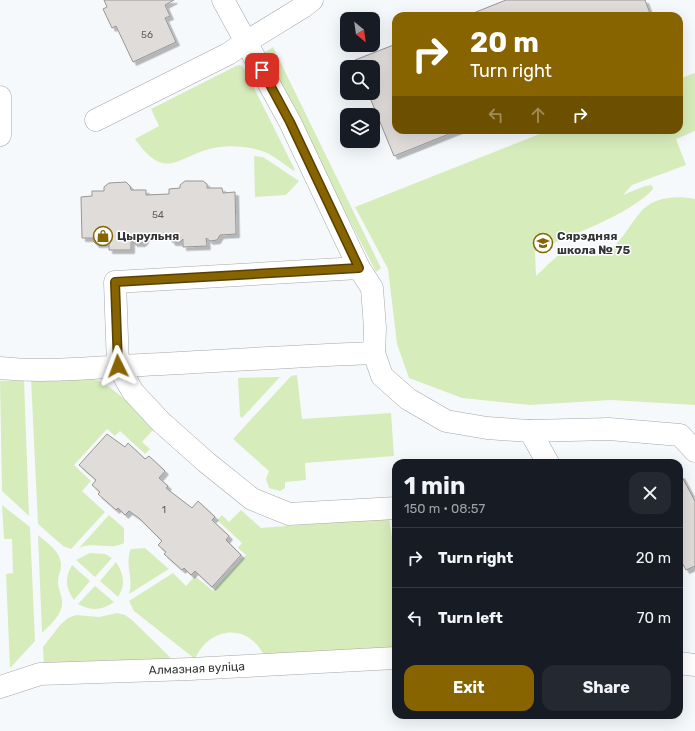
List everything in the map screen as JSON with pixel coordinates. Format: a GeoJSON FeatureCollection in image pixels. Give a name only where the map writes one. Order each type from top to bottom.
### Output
{"type":"FeatureCollection","features":[{"type":"Feature","properties":{"kind":"street"},"geometry":{"type":"LineString","coordinates":[[223,0],[290,122],[359,268],[372,288],[375,328],[374,353],[382,376],[408,399],[446,421],[487,428],[530,431],[609,429],[680,435],[695,451]]}},
{"type":"Feature","properties":{"kind":"street"},"geometry":{"type":"LineString","coordinates":[[96,120],[228,54],[303,8],[312,0]]}},
{"type":"Feature","properties":{"kind":"street"},"geometry":{"type":"LineString","coordinates":[[0,97],[0,135]]}},
{"type":"Feature","properties":{"kind":"street"},"geometry":{"type":"LineString","coordinates":[[359,268],[115,282],[118,366],[133,392],[161,422],[206,462],[252,498],[289,514],[392,508]]}},
{"type":"Feature","properties":{"kind":"street"},"geometry":{"type":"LineString","coordinates":[[0,368],[28,371],[374,353]]}},
{"type":"Feature","properties":{"kind":"street"},"geometry":{"type":"LineString","coordinates":[[530,431],[546,459]]}},
{"type":"Feature","properties":{"kind":"street","name":"Алмазная вуліца"},"geometry":{"type":"LineString","coordinates":[[0,687],[40,674],[190,669],[392,658]]}},
{"type":"Feature","properties":{"kind":"street"},"geometry":{"type":"LineString","coordinates":[[683,664],[695,665]]}},
{"type":"Feature","properties":{"kind":"green space"},"geometry":{"type":"Polygon","coordinates":[[[273,47],[381,268],[376,272],[264,53],[273,47]]]}},
{"type":"Feature","properties":{"kind":"green space"},"geometry":{"type":"Polygon","coordinates":[[[238,65],[242,66],[246,72],[295,170],[294,171],[265,152],[243,147],[225,146],[206,150],[166,164],[156,161],[146,153],[135,139],[159,126],[151,109],[238,65]]]}},
{"type":"Feature","properties":{"kind":"green space","name":"Сярэдняя школа № 75"},"geometry":{"type":"Polygon","coordinates":[[[695,73],[695,131],[676,139],[686,165],[632,185],[623,195],[645,186],[652,185],[653,189],[643,198],[615,216],[535,251],[536,276],[553,259],[564,252],[572,252],[585,256],[596,256],[608,251],[618,242],[644,208],[650,204],[664,199],[680,197],[695,199],[695,405],[611,400],[530,405],[462,398],[409,378],[397,344],[388,269],[355,207],[540,134],[683,134],[683,78],[695,73]]]}},
{"type":"Feature","properties":{"kind":"green space"},"geometry":{"type":"Polygon","coordinates":[[[254,156],[263,157],[299,181],[286,195],[255,197],[254,156]]]}},
{"type":"Feature","properties":{"kind":"green space"},"geometry":{"type":"Polygon","coordinates":[[[297,375],[302,419],[391,413],[394,456],[305,463],[306,480],[285,482],[285,488],[280,491],[269,488],[266,479],[269,471],[233,439],[291,376],[297,375]]]}},
{"type":"Feature","properties":{"kind":"green space"},"geometry":{"type":"Polygon","coordinates":[[[280,377],[242,418],[240,416],[238,378],[280,377]]]}},
{"type":"Feature","properties":{"kind":"green space"},"geometry":{"type":"Polygon","coordinates":[[[91,378],[117,393],[153,430],[142,442],[150,449],[145,454],[120,431],[115,436],[107,429],[74,465],[91,481],[82,491],[105,512],[71,549],[63,546],[38,524],[31,379],[91,378]]]}},
{"type":"Feature","properties":{"kind":"green space"},"geometry":{"type":"Polygon","coordinates":[[[24,380],[29,516],[2,491],[0,381],[24,380]]]}},
{"type":"Feature","properties":{"kind":"green space"},"geometry":{"type":"Polygon","coordinates":[[[2,505],[30,527],[35,641],[10,668],[6,574],[13,573],[12,539],[4,539],[2,505]]]}},
{"type":"Feature","properties":{"kind":"green space"},"geometry":{"type":"Polygon","coordinates":[[[241,510],[261,528],[389,518],[392,538],[392,647],[264,655],[257,644],[248,637],[238,633],[228,633],[219,635],[209,640],[201,648],[195,659],[134,611],[129,601],[173,573],[186,586],[195,576],[213,591],[246,555],[238,548],[242,543],[217,520],[222,515],[229,522],[241,510]]]}},
{"type":"Feature","properties":{"kind":"green space"},"geometry":{"type":"Polygon","coordinates":[[[109,515],[124,528],[124,543],[113,546],[91,545],[79,548],[109,515]]]}},
{"type":"Feature","properties":{"kind":"green space"},"geometry":{"type":"Polygon","coordinates":[[[38,535],[57,552],[61,561],[58,586],[62,600],[61,609],[56,618],[42,633],[38,535]]]}},
{"type":"Feature","properties":{"kind":"green space"},"geometry":{"type":"Polygon","coordinates":[[[145,548],[169,569],[129,594],[130,582],[128,560],[131,549],[145,548]]]}},
{"type":"Feature","properties":{"kind":"green space"},"geometry":{"type":"Polygon","coordinates":[[[90,553],[105,554],[112,558],[95,577],[76,560],[90,553]]]}},
{"type":"Feature","properties":{"kind":"green space"},"geometry":{"type":"Polygon","coordinates":[[[116,562],[121,571],[123,580],[121,593],[118,597],[100,581],[116,562]]]}},
{"type":"Feature","properties":{"kind":"green space"},"geometry":{"type":"Polygon","coordinates":[[[72,565],[90,581],[74,600],[69,591],[67,582],[68,574],[72,565]]]}},
{"type":"Feature","properties":{"kind":"green space"},"geometry":{"type":"Polygon","coordinates":[[[95,586],[114,602],[105,607],[96,609],[87,608],[78,604],[95,586]]]}},
{"type":"Feature","properties":{"kind":"green space"},"geometry":{"type":"Polygon","coordinates":[[[117,613],[125,615],[132,620],[173,660],[44,667],[43,647],[60,625],[68,618],[76,615],[99,617],[117,613]]]}},
{"type":"Feature","properties":{"kind":"building"},"geometry":{"type":"Polygon","coordinates":[[[104,0],[174,0],[165,5],[170,16],[165,18],[176,42],[133,62],[116,26],[112,28],[103,9],[107,7],[104,0]]]}},
{"type":"Feature","properties":{"kind":"building"},"geometry":{"type":"Polygon","coordinates":[[[506,0],[645,0],[650,12],[476,12],[506,0]]]}},
{"type":"Feature","properties":{"kind":"building"},"geometry":{"type":"Polygon","coordinates":[[[392,46],[392,134],[449,134],[394,156],[380,122],[380,108],[374,108],[371,100],[380,100],[380,60],[355,60],[376,52],[380,52],[380,50],[392,46]]]}},
{"type":"Feature","properties":{"kind":"building"},"geometry":{"type":"Polygon","coordinates":[[[185,181],[203,181],[207,184],[207,188],[222,188],[223,193],[235,192],[236,234],[220,235],[217,240],[210,241],[206,238],[207,246],[183,247],[183,239],[180,242],[172,242],[169,236],[145,237],[145,240],[142,243],[134,243],[131,240],[131,250],[109,250],[109,241],[105,244],[96,244],[93,241],[93,238],[82,238],[81,197],[92,196],[92,191],[104,191],[104,187],[109,183],[126,182],[130,186],[131,190],[146,190],[146,195],[169,194],[169,189],[180,188],[180,185],[185,181]]]}},
{"type":"Feature","properties":{"kind":"building"},"geometry":{"type":"Polygon","coordinates":[[[107,434],[125,447],[128,443],[145,459],[149,456],[165,471],[159,478],[168,486],[166,488],[192,508],[198,501],[215,517],[212,520],[229,536],[226,540],[241,555],[212,587],[195,571],[191,575],[184,568],[182,570],[164,554],[166,552],[158,545],[162,541],[139,518],[129,511],[125,515],[118,508],[116,510],[98,494],[100,492],[92,485],[96,480],[79,465],[107,434]]]}},
{"type":"Feature","properties":{"kind":"building"},"geometry":{"type":"Polygon","coordinates":[[[683,479],[695,501],[695,566],[686,570],[683,564],[683,479]]]}},
{"type":"Feature","properties":{"kind":"place","name":"Цырульня"},"geometry":{"type":"Point","coordinates":[103,236]}},
{"type":"Feature","properties":{"kind":"place","name":"Сярэдняя школа № 75"},"geometry":{"type":"Point","coordinates":[543,243]}},
{"type":"Feature","properties":{"kind":"route"},"geometry":{"type":"LineString","coordinates":[[118,366],[115,282],[359,268],[290,122],[262,70]]}}]}
